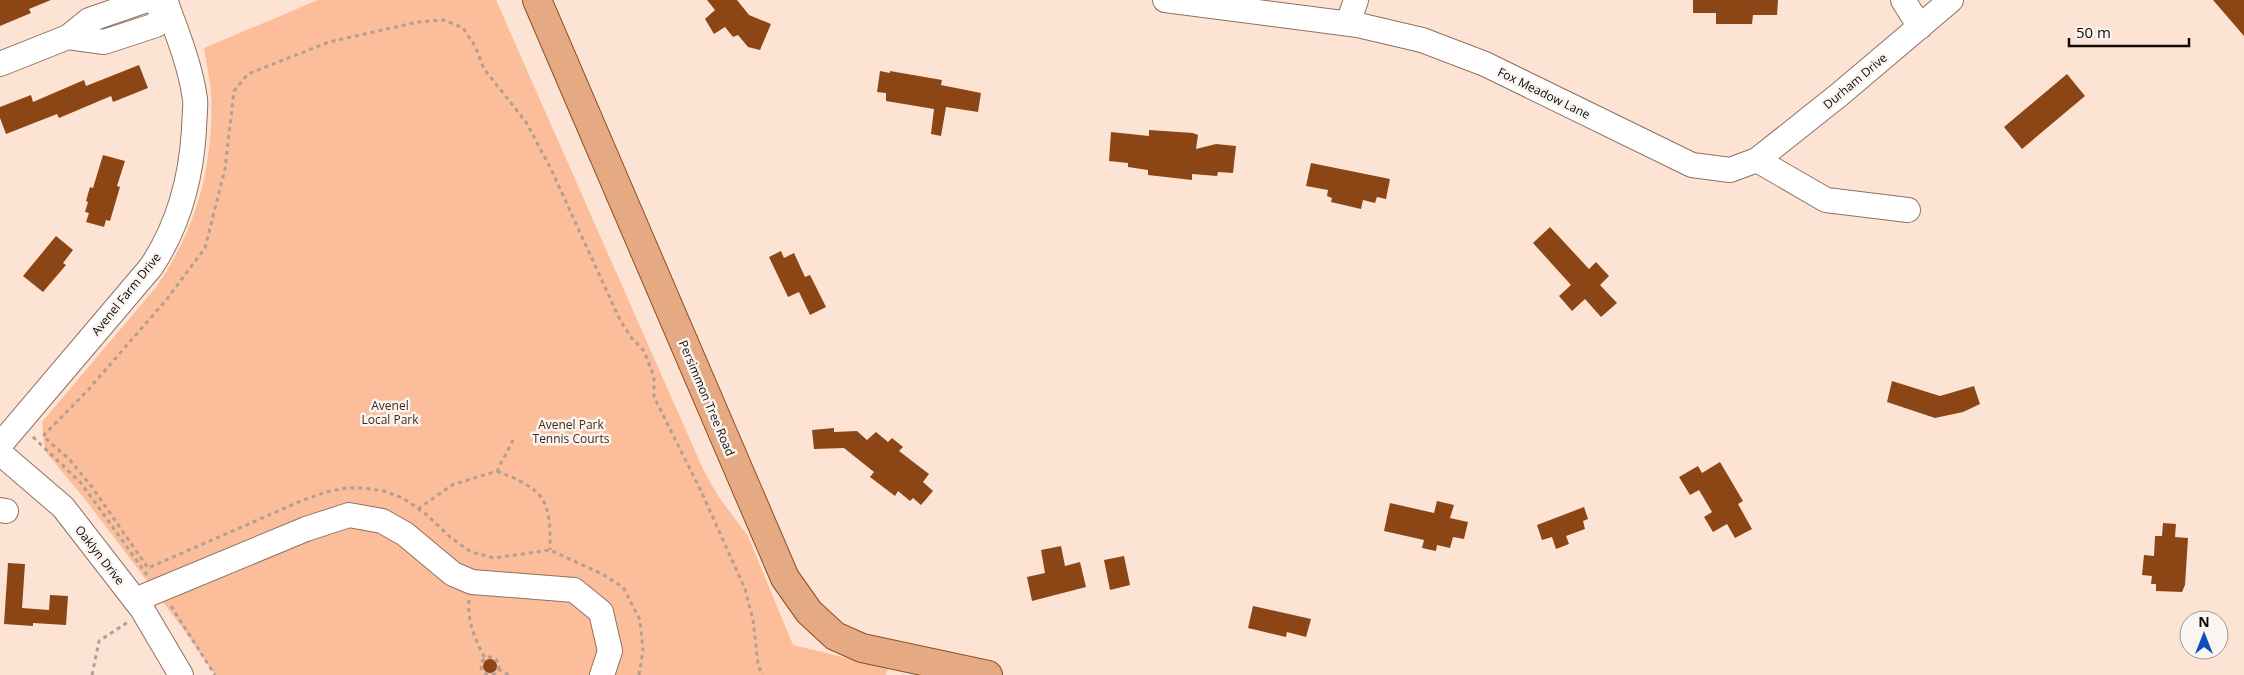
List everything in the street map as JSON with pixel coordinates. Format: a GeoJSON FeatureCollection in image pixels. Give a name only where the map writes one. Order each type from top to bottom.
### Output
{"type":"FeatureCollection","features":[{"type":"Feature","properties":{"kind":"main road","name":"Persimmon Tree Road"},"geometry":{"type":"LineString","coordinates":[[537,0],[785,578],[808,612],[836,636],[862,648],[988,675]]}},
{"type":"Feature","properties":{"kind":"street"},"geometry":{"type":"LineString","coordinates":[[0,64],[68,38],[89,20],[146,0],[166,2]]}},
{"type":"Feature","properties":{"kind":"street","name":"Fox Meadow Lane"},"geometry":{"type":"LineString","coordinates":[[1165,0],[1348,23],[1422,40],[1485,64],[1692,165],[1730,170],[1757,160]]}},
{"type":"Feature","properties":{"kind":"street"},"geometry":{"type":"LineString","coordinates":[[1348,23],[1356,0]]}},
{"type":"Feature","properties":{"kind":"street"},"geometry":{"type":"LineString","coordinates":[[1903,0],[1920,27]]}},
{"type":"Feature","properties":{"kind":"street","name":"Durham Drive"},"geometry":{"type":"LineString","coordinates":[[1757,160],[1840,94],[1951,0]]}},
{"type":"Feature","properties":{"kind":"street","name":"Avenel Farm Drive"},"geometry":{"type":"LineString","coordinates":[[0,445],[151,267],[164,248],[181,208],[192,156],[195,101],[184,49],[166,2]]}},
{"type":"Feature","properties":{"kind":"street"},"geometry":{"type":"LineString","coordinates":[[1757,160],[1826,200],[1908,210]]}},
{"type":"Feature","properties":{"kind":"street","name":"Oaklyn Drive"},"geometry":{"type":"LineString","coordinates":[[0,452],[63,507],[139,607],[180,675]]}},
{"type":"Feature","properties":{"kind":"street"},"geometry":{"type":"LineString","coordinates":[[139,607],[160,590],[306,529],[349,515],[382,521],[405,534],[453,574],[472,582],[574,590],[601,612],[610,651],[602,675]]}},
{"type":"Feature","properties":{"kind":"path"},"geometry":{"type":"LineString","coordinates":[[148,568],[96,492],[70,460],[42,436],[88,390],[161,306],[205,248],[226,169],[234,91],[248,74],[329,42],[418,22],[443,20],[463,28],[476,46],[484,69],[526,122],[551,169],[620,320],[631,337],[644,351],[654,377],[654,397],[701,491],[745,589],[753,620],[758,664],[762,675]]}},
{"type":"Feature","properties":{"kind":"path"},"geometry":{"type":"LineString","coordinates":[[16,426],[37,440],[82,483],[160,590],[215,675]]}},
{"type":"Feature","properties":{"kind":"path"},"geometry":{"type":"LineString","coordinates":[[497,471],[513,440]]}},
{"type":"Feature","properties":{"kind":"path"},"geometry":{"type":"LineString","coordinates":[[418,509],[452,485],[497,471],[521,480],[538,492],[549,509],[550,550]]}},
{"type":"Feature","properties":{"kind":"path"},"geometry":{"type":"LineString","coordinates":[[472,582],[469,618],[477,644],[485,658]]}},
{"type":"Feature","properties":{"kind":"path"},"geometry":{"type":"LineString","coordinates":[[92,675],[99,640],[139,607]]}},
{"type":"Feature","properties":{"kind":"path"},"geometry":{"type":"LineString","coordinates":[[491,657],[496,659],[499,664],[498,670],[494,674],[487,675],[482,670],[481,663],[485,658],[491,657]]}},
{"type":"Feature","properties":{"kind":"path"},"geometry":{"type":"LineString","coordinates":[[498,670],[509,675]]}},
{"type":"Feature","properties":{"kind":"green space","name":"Avenel Local Park"},"geometry":{"type":"Polygon","coordinates":[[[318,0],[496,0],[703,469],[718,496],[748,536],[793,645],[888,668],[886,675],[215,675],[185,631],[84,498],[45,451],[42,422],[157,286],[183,241],[200,194],[206,170],[209,145],[211,93],[204,48],[318,0]]]}},
{"type":"Feature","properties":{"kind":"building"},"geometry":{"type":"Polygon","coordinates":[[[0,0],[51,0],[29,9],[31,13],[0,26],[0,0]]]}},
{"type":"Feature","properties":{"kind":"building"},"geometry":{"type":"Polygon","coordinates":[[[707,0],[737,0],[749,15],[771,24],[760,50],[748,47],[738,35],[733,37],[725,27],[714,34],[705,19],[715,10],[707,0]]]}},
{"type":"Feature","properties":{"kind":"building"},"geometry":{"type":"Polygon","coordinates":[[[1693,0],[1778,0],[1777,15],[1753,15],[1752,24],[1716,24],[1716,13],[1693,13],[1693,0]]]}},
{"type":"Feature","properties":{"kind":"building"},"geometry":{"type":"Polygon","coordinates":[[[2213,0],[2244,0],[2244,36],[2213,0]]]}},
{"type":"Feature","properties":{"kind":"building"},"geometry":{"type":"Polygon","coordinates":[[[139,65],[148,88],[113,102],[111,96],[59,118],[57,114],[6,134],[0,118],[0,107],[31,95],[33,102],[84,80],[86,86],[139,65]]]}},
{"type":"Feature","properties":{"kind":"building"},"geometry":{"type":"Polygon","coordinates":[[[880,71],[942,80],[941,85],[981,93],[978,112],[946,107],[941,136],[931,134],[934,109],[886,101],[886,93],[877,92],[880,71]]]}},
{"type":"Feature","properties":{"kind":"building"},"geometry":{"type":"Polygon","coordinates":[[[2067,74],[2085,96],[2022,149],[2004,127],[2067,74]]]}},
{"type":"Feature","properties":{"kind":"building"},"geometry":{"type":"Polygon","coordinates":[[[1149,130],[1198,135],[1196,149],[1216,144],[1236,146],[1233,173],[1218,172],[1217,176],[1192,174],[1192,180],[1148,175],[1148,170],[1128,167],[1128,163],[1109,161],[1111,132],[1149,136],[1149,130]]]}},
{"type":"Feature","properties":{"kind":"building"},"geometry":{"type":"Polygon","coordinates":[[[103,155],[125,161],[117,186],[120,187],[110,221],[106,220],[104,227],[86,222],[89,213],[85,212],[90,187],[93,188],[103,155]]]}},
{"type":"Feature","properties":{"kind":"building"},"geometry":{"type":"Polygon","coordinates":[[[1311,163],[1390,179],[1386,199],[1377,197],[1375,203],[1363,200],[1361,209],[1331,202],[1332,198],[1327,196],[1328,190],[1306,186],[1311,163]]]}},
{"type":"Feature","properties":{"kind":"building"},"geometry":{"type":"Polygon","coordinates":[[[1550,227],[1589,269],[1596,262],[1609,276],[1600,285],[1617,303],[1601,317],[1585,299],[1572,311],[1559,296],[1571,285],[1533,243],[1550,227]]]}},
{"type":"Feature","properties":{"kind":"building"},"geometry":{"type":"Polygon","coordinates":[[[56,236],[73,250],[63,263],[66,265],[43,292],[23,276],[56,236]]]}},
{"type":"Feature","properties":{"kind":"building"},"geometry":{"type":"Polygon","coordinates":[[[781,251],[784,258],[794,253],[805,277],[810,275],[826,307],[810,315],[799,292],[788,297],[769,257],[781,251]]]}},
{"type":"Feature","properties":{"kind":"building"},"geometry":{"type":"Polygon","coordinates":[[[1892,381],[1940,396],[1974,386],[1980,404],[1963,412],[1935,418],[1887,402],[1892,381]]]}},
{"type":"Feature","properties":{"kind":"building"},"geometry":{"type":"Polygon","coordinates":[[[834,428],[834,432],[857,431],[867,440],[876,432],[888,442],[892,438],[903,447],[899,451],[929,474],[923,482],[933,491],[921,505],[913,498],[910,501],[898,491],[895,496],[870,477],[874,472],[844,448],[814,449],[812,430],[834,428]]]}},
{"type":"Feature","properties":{"kind":"building"},"geometry":{"type":"Polygon","coordinates":[[[1720,462],[1743,501],[1738,504],[1752,529],[1735,538],[1727,524],[1713,532],[1704,517],[1712,512],[1699,490],[1690,495],[1679,477],[1698,466],[1702,473],[1720,462]]]}},
{"type":"Feature","properties":{"kind":"building"},"geometry":{"type":"Polygon","coordinates":[[[1437,501],[1454,505],[1450,518],[1468,522],[1464,539],[1453,537],[1450,548],[1437,545],[1436,551],[1422,548],[1424,540],[1384,531],[1390,503],[1434,513],[1437,501]]]}},
{"type":"Feature","properties":{"kind":"building"},"geometry":{"type":"Polygon","coordinates":[[[1584,507],[1588,519],[1583,521],[1585,529],[1566,536],[1569,544],[1556,549],[1552,537],[1542,540],[1537,525],[1584,507]]]}},
{"type":"Feature","properties":{"kind":"building"},"geometry":{"type":"Polygon","coordinates":[[[2163,523],[2176,524],[2175,537],[2188,538],[2185,585],[2182,592],[2156,591],[2156,584],[2151,584],[2152,576],[2142,575],[2144,555],[2154,556],[2155,536],[2162,536],[2163,523]]]}},
{"type":"Feature","properties":{"kind":"building"},"geometry":{"type":"Polygon","coordinates":[[[1061,546],[1065,566],[1080,562],[1086,587],[1032,601],[1027,577],[1045,573],[1041,550],[1061,546]]]}},
{"type":"Feature","properties":{"kind":"building"},"geometry":{"type":"Polygon","coordinates":[[[1124,556],[1130,585],[1110,590],[1104,560],[1124,556]]]}},
{"type":"Feature","properties":{"kind":"building"},"geometry":{"type":"Polygon","coordinates":[[[8,563],[25,564],[22,608],[49,610],[50,595],[68,596],[66,625],[33,623],[33,626],[4,624],[8,563]]]}},
{"type":"Feature","properties":{"kind":"building"},"geometry":{"type":"Polygon","coordinates":[[[1253,606],[1311,619],[1306,637],[1287,632],[1286,637],[1248,628],[1253,606]]]}},
{"type":"Feature","properties":{"kind":"building"},"geometry":{"type":"Polygon","coordinates":[[[490,659],[495,661],[497,666],[495,671],[490,673],[485,671],[483,666],[485,661],[490,659]]]}},
{"type":"Feature","properties":{"kind":"park label","name":"Avenel Park Tennis Courts"},"geometry":{"type":"Point","coordinates":[571,431]}}]}
